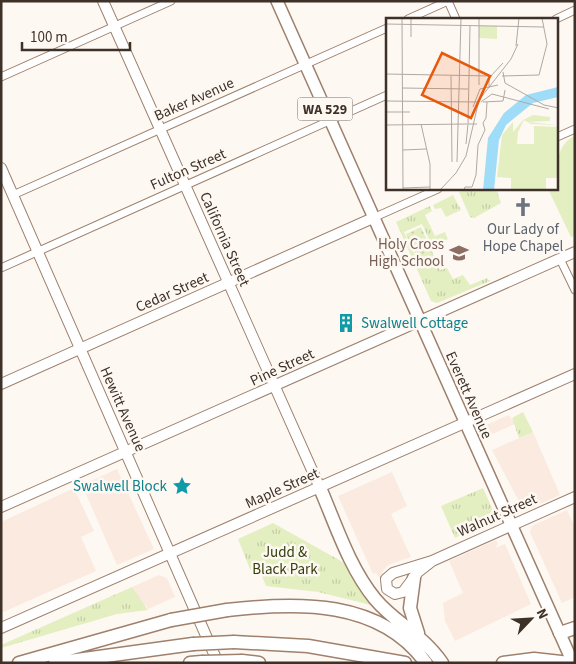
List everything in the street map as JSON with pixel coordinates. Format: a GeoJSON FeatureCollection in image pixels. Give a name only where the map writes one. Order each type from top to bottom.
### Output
{"type":"FeatureCollection","features":[{"type":"Feature","properties":{"kind":"highway"},"geometry":{"type":"LineString","coordinates":[[320,488],[360,578],[385,609],[421,637]]}},
{"type":"Feature","properties":{"kind":"highway"},"geometry":{"type":"LineString","coordinates":[[414,578],[410,590],[410,608],[413,622],[421,637],[442,663]]}},
{"type":"Feature","properties":{"kind":"highway"},"geometry":{"type":"LineString","coordinates":[[19,663],[171,620],[265,605],[303,606],[348,611],[371,618],[393,630],[415,649],[426,663]]}},
{"type":"Feature","properties":{"kind":"highway"},"geometry":{"type":"LineString","coordinates":[[560,633],[575,628]]}},
{"type":"Feature","properties":{"kind":"highway"},"geometry":{"type":"LineString","coordinates":[[55,663],[193,644],[234,642],[308,646],[403,662]]}},
{"type":"Feature","properties":{"kind":"highway"},"geometry":{"type":"LineString","coordinates":[[503,663],[534,659],[571,660]]}},
{"type":"Feature","properties":{"kind":"highway"},"geometry":{"type":"LineString","coordinates":[[196,662],[259,663]]}},
{"type":"Feature","properties":{"kind":"main road","name":"Everett Avenue"},"geometry":{"type":"LineString","coordinates":[[277,1],[571,660]]}},
{"type":"Feature","properties":{"kind":"street","name":"California Street"},"geometry":{"type":"LineString","coordinates":[[103,1],[320,488]]}},
{"type":"Feature","properties":{"kind":"street"},"geometry":{"type":"LineString","coordinates":[[1,77],[171,1]]}},
{"type":"Feature","properties":{"kind":"street"},"geometry":{"type":"LineString","coordinates":[[410,18],[448,1],[456,18]]}},
{"type":"Feature","properties":{"kind":"street"},"geometry":{"type":"LineString","coordinates":[[558,18],[575,10]]}},
{"type":"Feature","properties":{"kind":"street","name":"Baker Avenue"},"geometry":{"type":"LineString","coordinates":[[13,195],[386,28]]}},
{"type":"Feature","properties":{"kind":"street","name":"Fulton Street"},"geometry":{"type":"LineString","coordinates":[[1,268],[386,95]]}},
{"type":"Feature","properties":{"kind":"street"},"geometry":{"type":"LineString","coordinates":[[558,136],[575,129]]}},
{"type":"Feature","properties":{"kind":"street","name":"Hewitt Avenue"},"geometry":{"type":"LineString","coordinates":[[1,168],[79,350],[218,663]]}},
{"type":"Feature","properties":{"kind":"street","name":"Cedar Street"},"geometry":{"type":"LineString","coordinates":[[1,384],[436,190]]}},
{"type":"Feature","properties":{"kind":"street","name":"Pine Street"},"geometry":{"type":"LineString","coordinates":[[1,507],[575,252]]}},
{"type":"Feature","properties":{"kind":"street"},"geometry":{"type":"LineString","coordinates":[[560,259],[575,290]]}},
{"type":"Feature","properties":{"kind":"street","name":"Maple Street"},"geometry":{"type":"LineString","coordinates":[[1,628],[575,374]]}},
{"type":"Feature","properties":{"kind":"street","name":"Walnut Street"},"geometry":{"type":"LineString","coordinates":[[432,561],[400,593],[391,592],[385,583],[392,573],[432,561],[575,497]]}},
{"type":"Feature","properties":{"kind":"shaded area"},"geometry":{"type":"Polygon","coordinates":[[[509,415],[515,424],[488,436],[484,428],[486,425],[509,415]]]}},
{"type":"Feature","properties":{"kind":"shaded area"},"geometry":{"type":"Polygon","coordinates":[[[533,432],[560,495],[524,511],[492,450],[533,432]]]}},
{"type":"Feature","properties":{"kind":"shaded area"},"geometry":{"type":"Polygon","coordinates":[[[117,469],[154,549],[117,565],[82,485],[117,469]]]}},
{"type":"Feature","properties":{"kind":"shaded area"},"geometry":{"type":"Polygon","coordinates":[[[392,472],[407,506],[391,514],[411,557],[388,565],[380,578],[376,573],[373,574],[338,496],[392,472]]]}},
{"type":"Feature","properties":{"kind":"shaded area"},"geometry":{"type":"Polygon","coordinates":[[[74,488],[94,531],[81,537],[96,571],[1,613],[1,522],[74,488]]]}},
{"type":"Feature","properties":{"kind":"shaded area"},"geometry":{"type":"Polygon","coordinates":[[[567,510],[575,527],[575,597],[562,603],[530,532],[532,526],[567,510]]]}},
{"type":"Feature","properties":{"kind":"shaded area"},"geometry":{"type":"Polygon","coordinates":[[[496,540],[498,544],[495,548],[505,544],[531,604],[455,641],[445,621],[443,603],[463,593],[449,561],[496,540]]]}},
{"type":"Feature","properties":{"kind":"shaded area"},"geometry":{"type":"Polygon","coordinates":[[[159,575],[167,578],[175,597],[148,609],[132,587],[159,575]]]}},
{"type":"Feature","properties":{"kind":"green space"},"geometry":{"type":"Polygon","coordinates":[[[575,136],[575,236],[571,237],[548,190],[558,190],[558,159],[563,145],[575,136]]]}},
{"type":"Feature","properties":{"kind":"green space"},"geometry":{"type":"Polygon","coordinates":[[[464,190],[496,190],[501,203],[474,218],[470,217],[459,192],[464,190]]]}},
{"type":"Feature","properties":{"kind":"green space"},"geometry":{"type":"Polygon","coordinates":[[[453,195],[461,210],[446,217],[441,208],[435,209],[433,205],[453,195]]]}},
{"type":"Feature","properties":{"kind":"green space"},"geometry":{"type":"Polygon","coordinates":[[[430,206],[432,211],[425,215],[435,236],[445,232],[448,239],[432,246],[422,224],[404,232],[419,265],[435,258],[440,270],[447,268],[453,279],[463,275],[470,285],[487,278],[490,281],[437,303],[431,301],[396,222],[430,206]]]}},
{"type":"Feature","properties":{"kind":"green space"},"geometry":{"type":"Polygon","coordinates":[[[421,227],[434,256],[419,263],[406,234],[421,227]]]}},
{"type":"Feature","properties":{"kind":"green space"},"geometry":{"type":"Polygon","coordinates":[[[523,412],[533,432],[519,438],[512,418],[523,412]]]}},
{"type":"Feature","properties":{"kind":"green space"},"geometry":{"type":"Polygon","coordinates":[[[483,488],[497,519],[455,538],[441,506],[483,488]]]}},
{"type":"Feature","properties":{"kind":"green space","name":"Judd & Black Park"},"geometry":{"type":"Polygon","coordinates":[[[273,523],[348,565],[375,606],[318,592],[266,586],[259,569],[253,571],[250,569],[238,539],[273,523]]]}},
{"type":"Feature","properties":{"kind":"green space"},"geometry":{"type":"Polygon","coordinates":[[[132,587],[148,610],[117,614],[1,648],[1,645],[132,587]]]}},
{"type":"Feature","properties":{"kind":"place","name":"Our Lady of Hope Chapel"},"geometry":{"type":"Point","coordinates":[523,207]}},
{"type":"Feature","properties":{"kind":"place","name":"Holy Cross High School"},"geometry":{"type":"Point","coordinates":[459,253]}},
{"type":"Feature","properties":{"kind":"place","name":"Swalwell Cottage"},"geometry":{"type":"Point","coordinates":[346,323]}},
{"type":"Feature","properties":{"kind":"place","name":"Swalwell Block"},"geometry":{"type":"Point","coordinates":[182,486]}}]}
